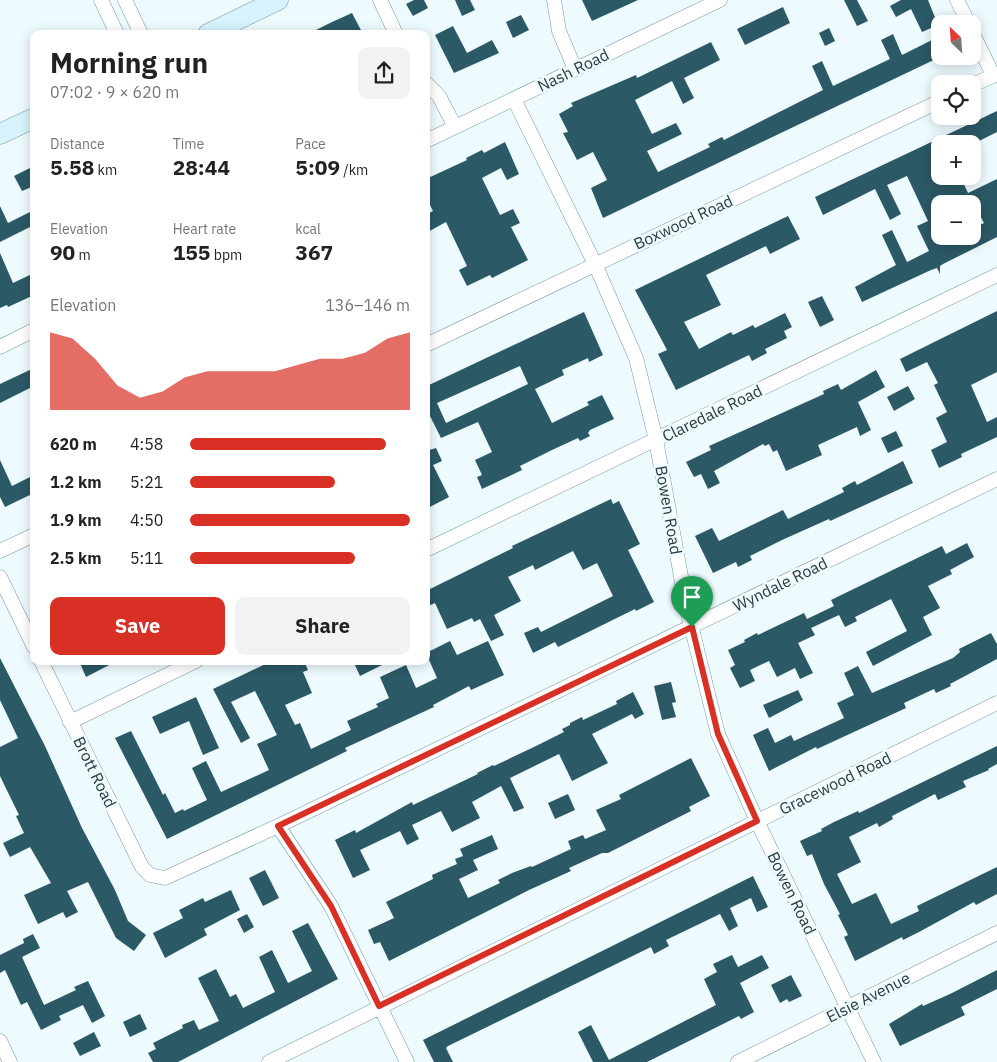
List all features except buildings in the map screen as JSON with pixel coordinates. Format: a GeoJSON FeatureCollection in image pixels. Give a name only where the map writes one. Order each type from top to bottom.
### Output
{"type":"FeatureCollection","features":[{"type":"Feature","properties":{"kind":"main road"},"geometry":{"type":"LineString","coordinates":[[216,30],[278,0]]}},
{"type":"Feature","properties":{"kind":"main road"},"geometry":{"type":"LineString","coordinates":[[0,134],[30,120]]}},
{"type":"Feature","properties":{"kind":"street"},"geometry":{"type":"LineString","coordinates":[[101,0],[115,30]]}},
{"type":"Feature","properties":{"kind":"street"},"geometry":{"type":"LineString","coordinates":[[126,0],[139,30]]}},
{"type":"Feature","properties":{"kind":"street"},"geometry":{"type":"LineString","coordinates":[[380,0],[394,30]]}},
{"type":"Feature","properties":{"kind":"street"},"geometry":{"type":"LineString","coordinates":[[554,0],[559,31],[575,69]]}},
{"type":"Feature","properties":{"kind":"street","name":"Nash Road"},"geometry":{"type":"LineString","coordinates":[[430,139],[720,0]]}},
{"type":"Feature","properties":{"kind":"street"},"geometry":{"type":"LineString","coordinates":[[957,0],[964,15]]}},
{"type":"Feature","properties":{"kind":"street"},"geometry":{"type":"LineString","coordinates":[[981,48],[995,74],[981,81]]}},
{"type":"Feature","properties":{"kind":"street"},"geometry":{"type":"LineString","coordinates":[[430,87],[439,96],[455,127]]}},
{"type":"Feature","properties":{"kind":"street","name":"Bowen Road"},"geometry":{"type":"LineString","coordinates":[[514,99],[595,264],[636,358],[656,440],[692,627],[718,734],[757,821],[874,1062]]}},
{"type":"Feature","properties":{"kind":"street","name":"Boxwood Road"},"geometry":{"type":"LineString","coordinates":[[430,343],[931,104]]}},
{"type":"Feature","properties":{"kind":"street","name":"Claredale Road"},"geometry":{"type":"LineString","coordinates":[[430,548],[997,275]]}},
{"type":"Feature","properties":{"kind":"street"},"geometry":{"type":"LineString","coordinates":[[0,347],[30,332]]}},
{"type":"Feature","properties":{"kind":"street","name":"Wyndale Road"},"geometry":{"type":"LineString","coordinates":[[156,878],[174,875],[278,826],[997,479]]}},
{"type":"Feature","properties":{"kind":"street"},"geometry":{"type":"LineString","coordinates":[[0,551],[30,536]]}},
{"type":"Feature","properties":{"kind":"street"},"geometry":{"type":"LineString","coordinates":[[0,577],[30,638]]}},
{"type":"Feature","properties":{"kind":"street","name":"Brott Road"},"geometry":{"type":"LineString","coordinates":[[43,665],[142,867],[156,878]]}},
{"type":"Feature","properties":{"kind":"street"},"geometry":{"type":"LineString","coordinates":[[70,722],[188,665]]}},
{"type":"Feature","properties":{"kind":"street","name":"Gracewood Road"},"geometry":{"type":"LineString","coordinates":[[269,1062],[379,1006],[997,703]]}},
{"type":"Feature","properties":{"kind":"street"},"geometry":{"type":"LineString","coordinates":[[278,826],[331,906],[407,1062]]}},
{"type":"Feature","properties":{"kind":"street","name":"Elsie Avenue"},"geometry":{"type":"LineString","coordinates":[[738,1062],[997,933]]}},
{"type":"Feature","properties":{"kind":"street"},"geometry":{"type":"LineString","coordinates":[[0,1041],[10,1062]]}},
{"type":"Feature","properties":{"kind":"route"},"geometry":{"type":"LineString","coordinates":[[692,627],[706,691],[718,734],[757,821],[379,1006],[331,906],[278,826],[692,627]]}}]}
